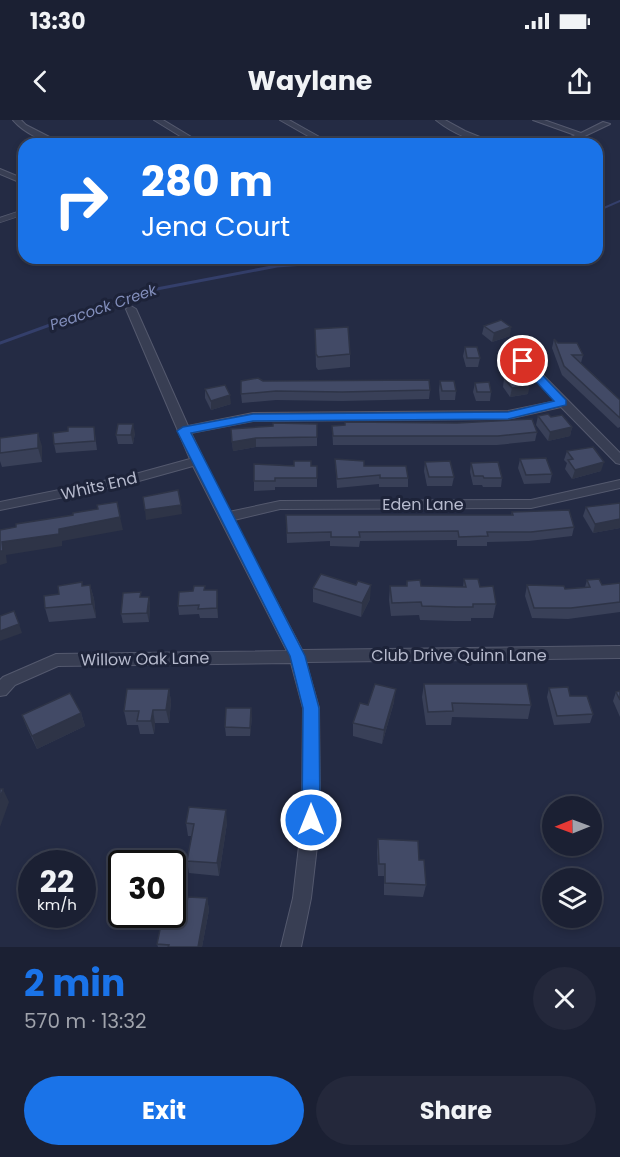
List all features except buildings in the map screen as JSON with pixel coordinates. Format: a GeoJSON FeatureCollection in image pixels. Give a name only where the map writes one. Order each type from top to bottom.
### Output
{"type":"FeatureCollection","features":[{"type":"Feature","properties":{"kind":"street"},"geometry":{"type":"LineString","coordinates":[[17,120],[23,126],[47,138]]}},
{"type":"Feature","properties":{"kind":"street"},"geometry":{"type":"LineString","coordinates":[[158,120],[189,138]]}},
{"type":"Feature","properties":{"kind":"street"},"geometry":{"type":"LineString","coordinates":[[284,120],[317,138]]}},
{"type":"Feature","properties":{"kind":"street"},"geometry":{"type":"LineString","coordinates":[[440,120],[462,133],[476,138]]}},
{"type":"Feature","properties":{"kind":"street"},"geometry":{"type":"LineString","coordinates":[[537,120],[581,135]]}},
{"type":"Feature","properties":{"kind":"street"},"geometry":{"type":"LineString","coordinates":[[575,138],[606,124]]}},
{"type":"Feature","properties":{"kind":"street"},"geometry":{"type":"LineString","coordinates":[[0,171],[18,179]]}},
{"type":"Feature","properties":{"kind":"street"},"geometry":{"type":"LineString","coordinates":[[130,309],[197,461],[297,656],[311,708],[311,820],[302,898],[291,947]]}},
{"type":"Feature","properties":{"kind":"street"},"geometry":{"type":"LineString","coordinates":[[523,361],[620,460]]}},
{"type":"Feature","properties":{"kind":"street"},"geometry":{"type":"LineString","coordinates":[[183,431],[253,417],[508,415],[562,403]]}},
{"type":"Feature","properties":{"kind":"street","name":"Whits End"},"geometry":{"type":"LineString","coordinates":[[0,506],[128,480],[197,461]]}},
{"type":"Feature","properties":{"kind":"street","name":"Eden Lane"},"geometry":{"type":"LineString","coordinates":[[225,516],[280,505],[531,504],[620,484]]}},
{"type":"Feature","properties":{"kind":"street","name":"Club Drive Quinn Lane"},"geometry":{"type":"LineString","coordinates":[[297,656],[620,652]]}},
{"type":"Feature","properties":{"kind":"street","name":"Willow Oak Lane"},"geometry":{"type":"LineString","coordinates":[[0,690],[9,681],[56,660],[297,656]]}},
{"type":"Feature","properties":{"kind":"lane"},"geometry":{"type":"LineString","coordinates":[[0,220],[18,214]]}},
{"type":"Feature","properties":{"kind":"waterway","name":"Peacock Creek"},"geometry":{"type":"LineString","coordinates":[[603,208],[620,201]]}},
{"type":"Feature","properties":{"kind":"waterway","name":"Peacock Creek"},"geometry":{"type":"LineString","coordinates":[[0,343],[141,292],[277,266],[304,264]]}},
{"type":"Feature","properties":{"kind":"route"},"geometry":{"type":"LineString","coordinates":[[311,820],[311,708],[297,656],[183,431],[253,417],[508,415],[562,403],[523,361]]}}]}
